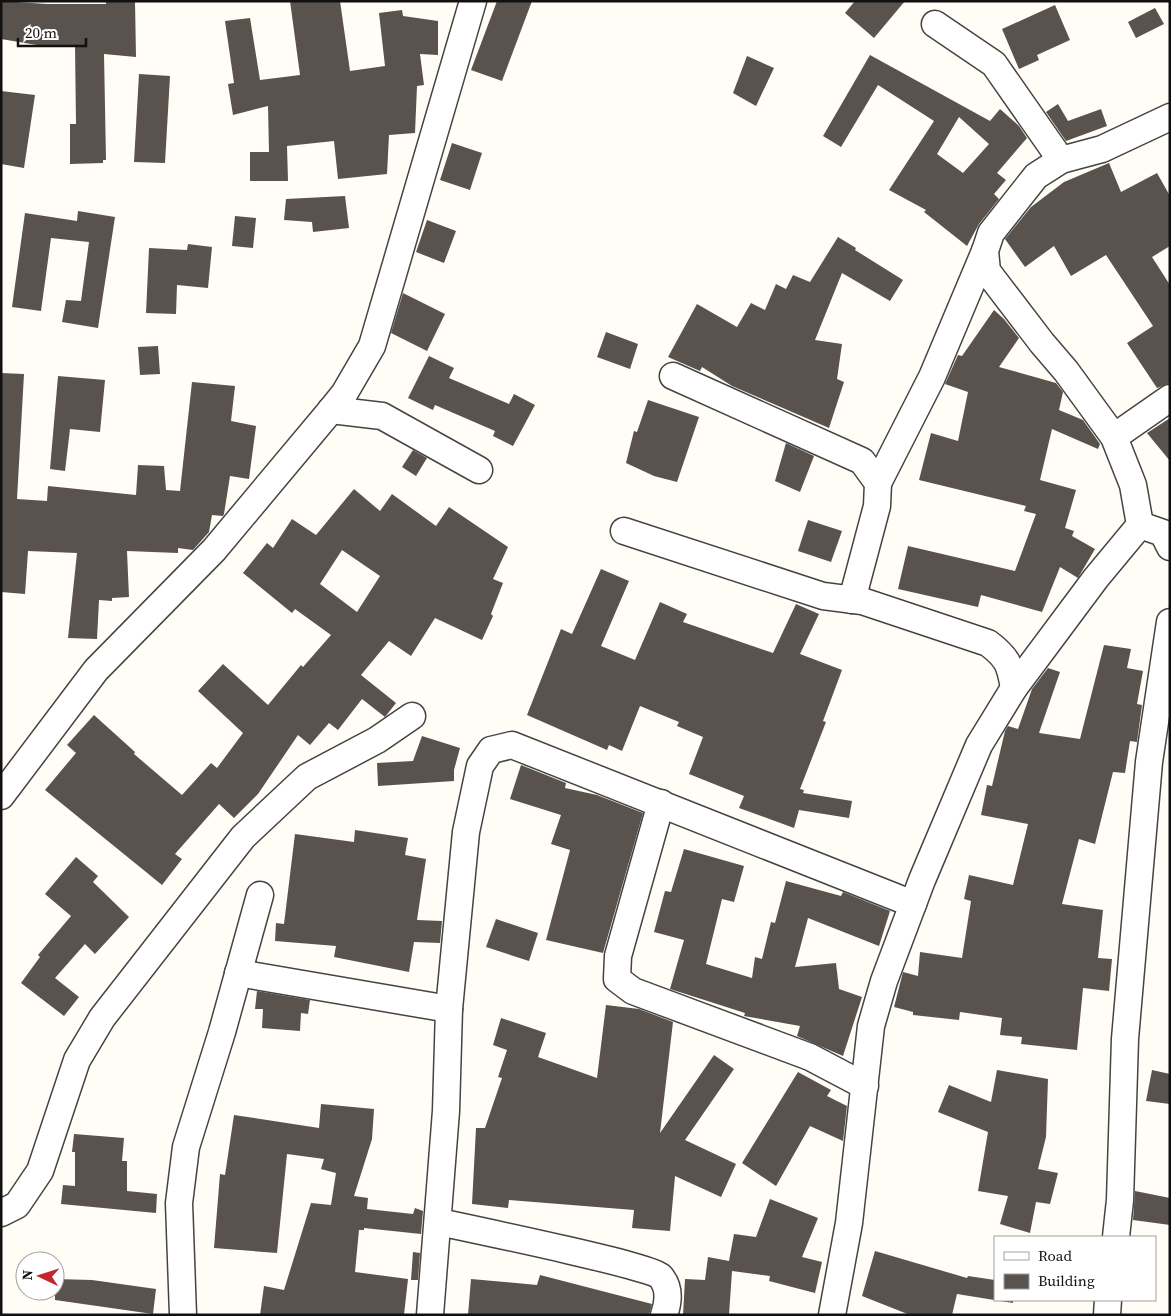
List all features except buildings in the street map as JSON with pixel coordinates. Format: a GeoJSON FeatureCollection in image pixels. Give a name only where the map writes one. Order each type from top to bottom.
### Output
{"type":"FeatureCollection","features":[{"type":"Feature","properties":{"kind":"street"},"geometry":{"type":"LineString","coordinates":[[1,796],[96,670],[214,550],[344,394],[372,346],[472,1]]}},
{"type":"Feature","properties":{"kind":"street"},"geometry":{"type":"LineString","coordinates":[[935,24],[994,64],[1061,160]]}},
{"type":"Feature","properties":{"kind":"street"},"geometry":{"type":"LineString","coordinates":[[852,600],[877,506],[878,483],[932,377],[991,233],[1036,176],[1061,160],[1102,149],[1170,117]]}},
{"type":"Feature","properties":{"kind":"street"},"geometry":{"type":"LineString","coordinates":[[832,1315],[849,1223],[871,1026],[884,981],[913,904],[979,745],[1014,688],[1096,578],[1140,525],[1133,486],[1114,437],[1066,371],[1042,344],[987,271],[985,251]]}},
{"type":"Feature","properties":{"kind":"street"},"geometry":{"type":"LineString","coordinates":[[673,376],[862,461],[878,483]]}},
{"type":"Feature","properties":{"kind":"street"},"geometry":{"type":"LineString","coordinates":[[1114,437],[1170,398]]}},
{"type":"Feature","properties":{"kind":"street"},"geometry":{"type":"LineString","coordinates":[[331,410],[382,416],[479,470]]}},
{"type":"Feature","properties":{"kind":"street"},"geometry":{"type":"LineString","coordinates":[[1140,525],[1163,533],[1170,547]]}},
{"type":"Feature","properties":{"kind":"street"},"geometry":{"type":"LineString","coordinates":[[624,531],[823,596],[862,601],[988,643],[1002,654],[1010,666],[1014,688]]}},
{"type":"Feature","properties":{"kind":"street"},"geometry":{"type":"LineString","coordinates":[[1116,1236],[1120,1200],[1125,1039],[1149,762],[1170,622]]}},
{"type":"Feature","properties":{"kind":"street"},"geometry":{"type":"LineString","coordinates":[[1,1213],[17,1205],[40,1171],[77,1060],[102,1018],[243,837],[307,777],[377,740],[412,716]]}},
{"type":"Feature","properties":{"kind":"street"},"geometry":{"type":"LineString","coordinates":[[430,1315],[439,1222],[446,1111],[449,1009],[466,832],[480,766],[491,750],[512,745],[913,904]]}},
{"type":"Feature","properties":{"kind":"street"},"geometry":{"type":"LineString","coordinates":[[661,803],[618,956],[617,979],[633,991],[810,1057],[865,1086]]}},
{"type":"Feature","properties":{"kind":"street"},"geometry":{"type":"LineString","coordinates":[[183,1315],[179,1202],[186,1147],[222,1032],[260,895]]}},
{"type":"Feature","properties":{"kind":"street"},"geometry":{"type":"LineString","coordinates":[[238,974],[449,1009]]}},
{"type":"Feature","properties":{"kind":"street"},"geometry":{"type":"LineString","coordinates":[[439,1222],[616,1262],[658,1274],[668,1288],[667,1306],[664,1315]]}},
{"type":"Feature","properties":{"kind":"street"},"geometry":{"type":"LineString","coordinates":[[1107,1315],[1108,1301]]}}]}
